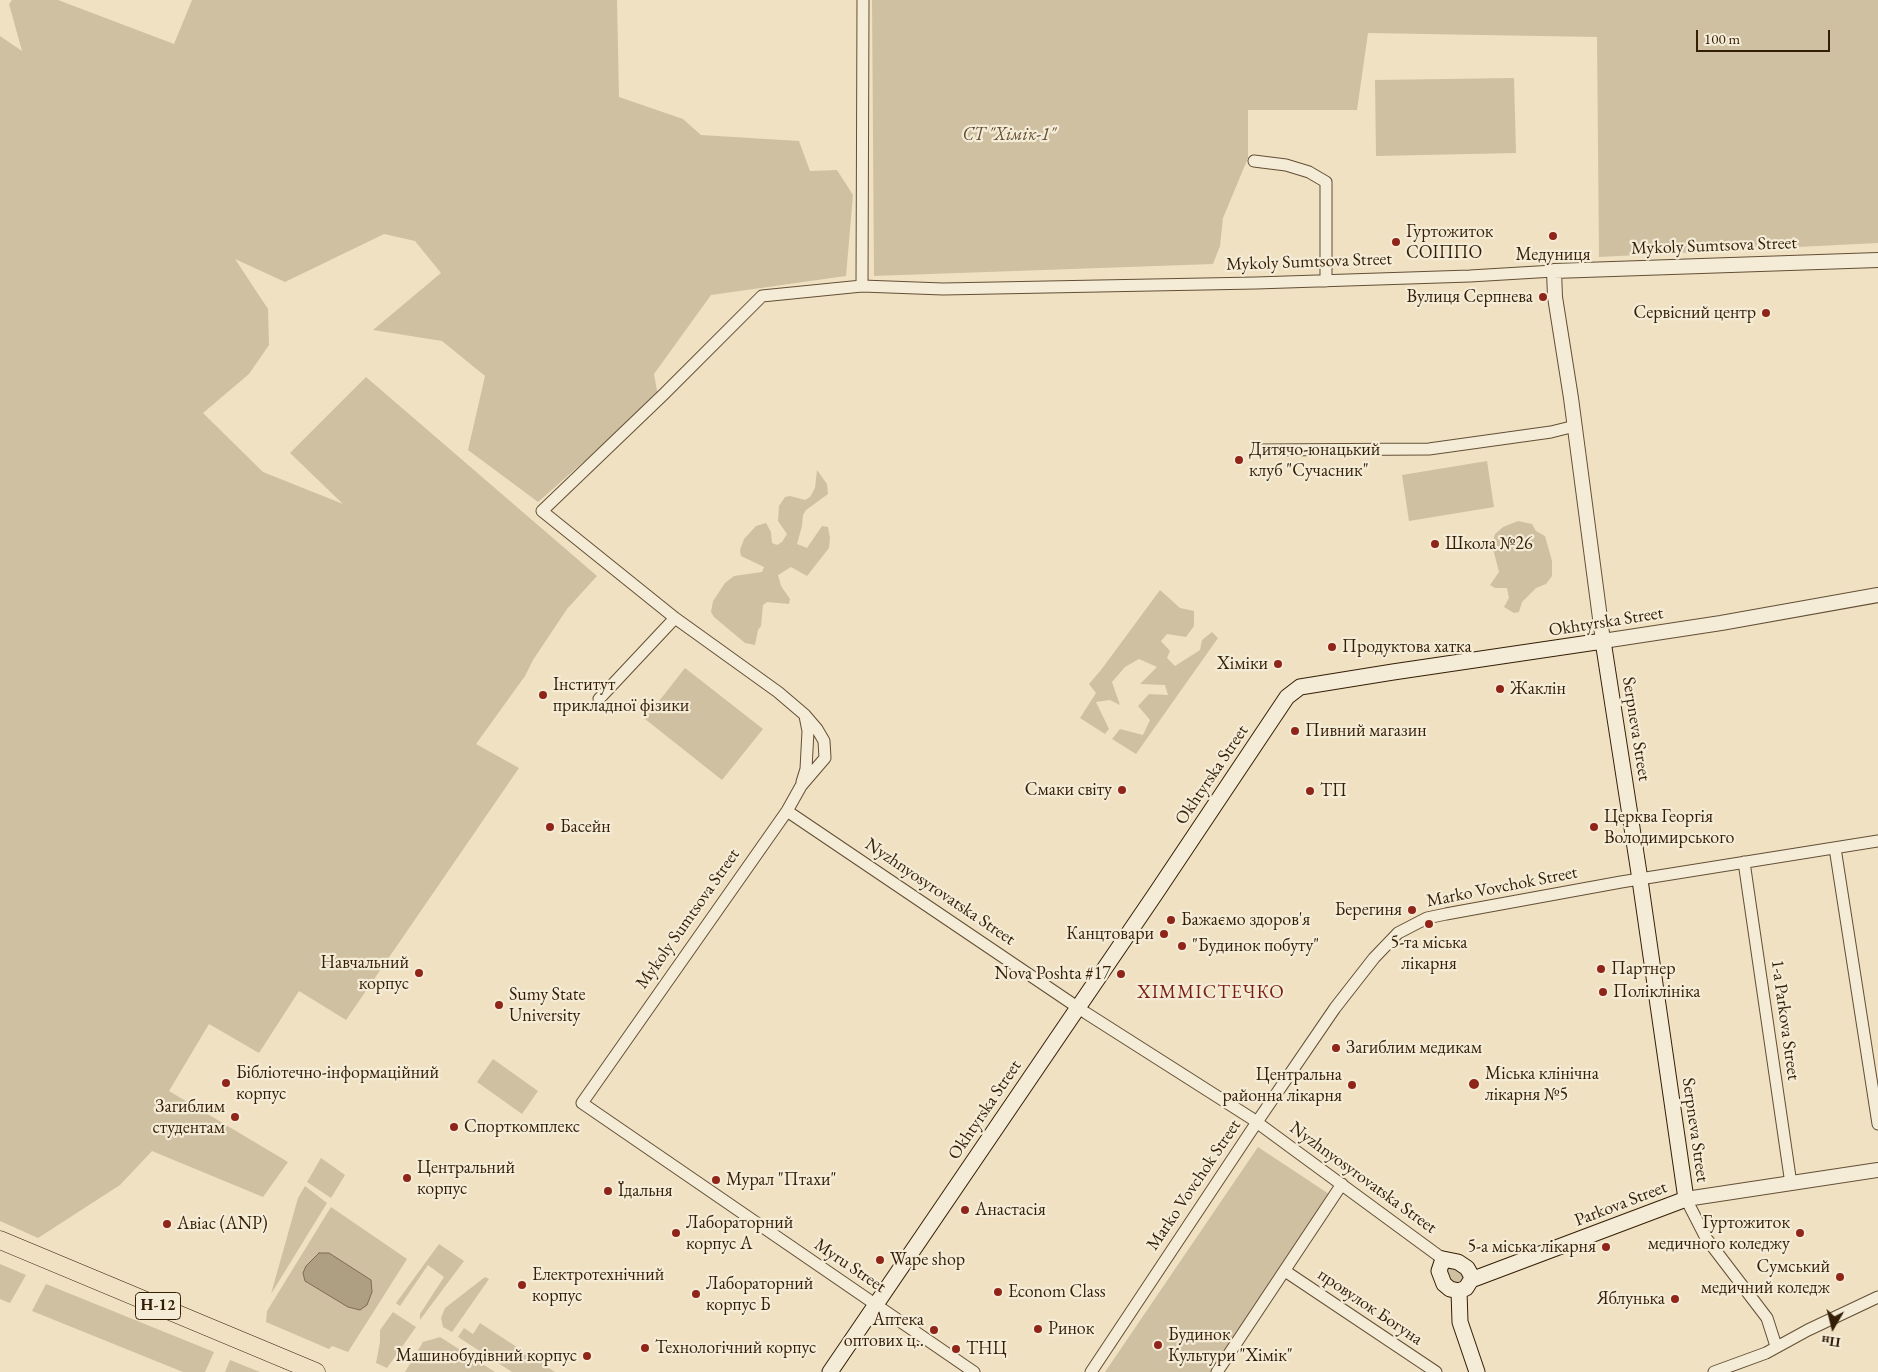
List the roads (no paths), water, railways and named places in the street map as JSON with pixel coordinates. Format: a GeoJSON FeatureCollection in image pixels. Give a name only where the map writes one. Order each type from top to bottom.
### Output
{"type":"FeatureCollection","features":[{"type":"Feature","properties":{"kind":"main road","name":"Serpneva Street"},"geometry":{"type":"LineString","coordinates":[[1603,641],[1640,879],[1686,1199]]}},
{"type":"Feature","properties":{"kind":"main road","name":"Okhtyrska Street"},"geometry":{"type":"LineString","coordinates":[[830,1372],[1287,697],[1300,687],[1603,641]]}},
{"type":"Feature","properties":{"kind":"main road","name":"Parkova Street"},"geometry":{"type":"LineString","coordinates":[[1471,1280],[1686,1199]]}},
{"type":"Feature","properties":{"kind":"main road","name":"Н-12"},"geometry":{"type":"LineString","coordinates":[[0,1240],[316,1372]]}},
{"type":"Feature","properties":{"kind":"main road","name":"Nyzhnyosyrovatska Street"},"geometry":{"type":"LineString","coordinates":[[1459,1291],[1450,1289],[1440,1278],[1439,1271],[1442,1260],[1458,1262],[1467,1268],[1471,1275],[1471,1280]]}},
{"type":"Feature","properties":{"kind":"main road"},"geometry":{"type":"LineString","coordinates":[[1471,1280],[1466,1288],[1459,1291],[1460,1322],[1477,1372]]}},
{"type":"Feature","properties":{"kind":"street"},"geometry":{"type":"LineString","coordinates":[[862,286],[863,0]]}},
{"type":"Feature","properties":{"kind":"street"},"geometry":{"type":"LineString","coordinates":[[1254,161],[1286,165],[1309,172],[1326,182],[1326,281]]}},
{"type":"Feature","properties":{"kind":"street","name":"Mykoly Sumtsova Street"},"geometry":{"type":"LineString","coordinates":[[675,618],[542,511],[664,394],[762,296],[862,286],[943,289],[1326,281],[1554,270],[1878,260]]}},
{"type":"Feature","properties":{"kind":"street","name":"Serpneva Street"},"geometry":{"type":"LineString","coordinates":[[1554,270],[1555,297],[1575,426],[1603,641]]}},
{"type":"Feature","properties":{"kind":"street"},"geometry":{"type":"LineString","coordinates":[[1261,450],[1429,449],[1551,432],[1575,426]]}},
{"type":"Feature","properties":{"kind":"street","name":"Okhtyrska Street"},"geometry":{"type":"LineString","coordinates":[[1603,641],[1721,624],[1878,595]]}},
{"type":"Feature","properties":{"kind":"street"},"geometry":{"type":"LineString","coordinates":[[599,699],[675,618],[778,692],[805,715],[808,731],[806,768],[801,786]]}},
{"type":"Feature","properties":{"kind":"street","name":"Mykoly Sumtsova Street"},"geometry":{"type":"LineString","coordinates":[[582,1102],[787,811],[801,786],[825,758],[824,741],[805,715]]}},
{"type":"Feature","properties":{"kind":"street","name":"Nyzhnyosyrovatska Street"},"geometry":{"type":"LineString","coordinates":[[787,811],[1078,1008],[1257,1122],[1442,1260]]}},
{"type":"Feature","properties":{"kind":"street","name":"Marko Vovchok Street"},"geometry":{"type":"LineString","coordinates":[[1091,1372],[1335,1008],[1374,958],[1398,933],[1428,918],[1446,914],[1640,879],[1878,841]]}},
{"type":"Feature","properties":{"kind":"street"},"geometry":{"type":"LineString","coordinates":[[1835,848],[1878,1124]]}},
{"type":"Feature","properties":{"kind":"street","name":"1-a Parkova Street"},"geometry":{"type":"LineString","coordinates":[[1744,862],[1791,1184]]}},
{"type":"Feature","properties":{"kind":"street","name":"Myru Street"},"geometry":{"type":"LineString","coordinates":[[582,1102],[974,1372]]}},
{"type":"Feature","properties":{"kind":"street","name":"Parkova Street"},"geometry":{"type":"LineString","coordinates":[[1686,1199],[1878,1170]]}},
{"type":"Feature","properties":{"kind":"street"},"geometry":{"type":"LineString","coordinates":[[1217,1372],[1342,1184]]}},
{"type":"Feature","properties":{"kind":"street","name":"Serpneva Street"},"geometry":{"type":"LineString","coordinates":[[1686,1199],[1706,1238],[1767,1318],[1776,1346]]}},
{"type":"Feature","properties":{"kind":"street","name":"провулок Богуна"},"geometry":{"type":"LineString","coordinates":[[1285,1271],[1436,1372]]}},
{"type":"Feature","properties":{"kind":"street"},"geometry":{"type":"LineString","coordinates":[[1714,1372],[1727,1370],[1766,1353],[1828,1320],[1878,1297]]}},
{"type":"Feature","properties":{"kind":"place","name":"Медуниця"},"geometry":{"type":"Point","coordinates":[1553,236]}},
{"type":"Feature","properties":{"kind":"place","name":"Гуртожиток СОІППО"},"geometry":{"type":"Point","coordinates":[1396,242]}},
{"type":"Feature","properties":{"kind":"place","name":"Вулиця Серпнева"},"geometry":{"type":"Point","coordinates":[1543,297]}},
{"type":"Feature","properties":{"kind":"place","name":"Сервісний центр"},"geometry":{"type":"Point","coordinates":[1766,313]}},
{"type":"Feature","properties":{"kind":"place","name":"Дитячо-юнацький клуб \"Сучасник\""},"geometry":{"type":"Point","coordinates":[1239,460]}},
{"type":"Feature","properties":{"kind":"place","name":"Школа №26"},"geometry":{"type":"Point","coordinates":[1435,544]}},
{"type":"Feature","properties":{"kind":"place","name":"Продуктова хатка"},"geometry":{"type":"Point","coordinates":[1332,647]}},
{"type":"Feature","properties":{"kind":"place","name":"Хіміки"},"geometry":{"type":"Point","coordinates":[1278,664]}},
{"type":"Feature","properties":{"kind":"place","name":"Жаклін"},"geometry":{"type":"Point","coordinates":[1500,689]}},
{"type":"Feature","properties":{"kind":"place","name":"Інститут прикладної фізики"},"geometry":{"type":"Point","coordinates":[543,695]}},
{"type":"Feature","properties":{"kind":"place","name":"Пивний магазин"},"geometry":{"type":"Point","coordinates":[1295,731]}},
{"type":"Feature","properties":{"kind":"place","name":"Смаки світу"},"geometry":{"type":"Point","coordinates":[1122,790]}},
{"type":"Feature","properties":{"kind":"place","name":"ТП"},"geometry":{"type":"Point","coordinates":[1310,791]}},
{"type":"Feature","properties":{"kind":"place","name":"Басейн"},"geometry":{"type":"Point","coordinates":[550,827]}},
{"type":"Feature","properties":{"kind":"place","name":"Церква Георгія Володимирського"},"geometry":{"type":"Point","coordinates":[1594,827]}},
{"type":"Feature","properties":{"kind":"place","name":"Берегиня"},"geometry":{"type":"Point","coordinates":[1412,910]}},
{"type":"Feature","properties":{"kind":"place","name":"Бажаємо здоров'я"},"geometry":{"type":"Point","coordinates":[1171,920]}},
{"type":"Feature","properties":{"kind":"place","name":"5-та міська лікарня"},"geometry":{"type":"Point","coordinates":[1429,924]}},
{"type":"Feature","properties":{"kind":"place","name":"Канцтовари"},"geometry":{"type":"Point","coordinates":[1164,934]}},
{"type":"Feature","properties":{"kind":"place","name":"\"Будинок побуту\""},"geometry":{"type":"Point","coordinates":[1182,946]}},
{"type":"Feature","properties":{"kind":"place","name":"Партнер"},"geometry":{"type":"Point","coordinates":[1601,969]}},
{"type":"Feature","properties":{"kind":"place","name":"Навчальний корпус"},"geometry":{"type":"Point","coordinates":[419,973]}},
{"type":"Feature","properties":{"kind":"place","name":"Nova Poshta #17"},"geometry":{"type":"Point","coordinates":[1121,974]}},
{"type":"Feature","properties":{"kind":"place","name":"Поліклініка"},"geometry":{"type":"Point","coordinates":[1603,992]}},
{"type":"Feature","properties":{"kind":"place","name":"Sumy State University"},"geometry":{"type":"Point","coordinates":[499,1005]}},
{"type":"Feature","properties":{"kind":"place","name":"Загиблим медикам"},"geometry":{"type":"Point","coordinates":[1336,1048]}},
{"type":"Feature","properties":{"kind":"place","name":"Бібліотечно-інформаційний корпус"},"geometry":{"type":"Point","coordinates":[226,1083]}},
{"type":"Feature","properties":{"kind":"place","name":"Міська клінічна лікарня №5"},"geometry":{"type":"Point","coordinates":[1474,1084]}},
{"type":"Feature","properties":{"kind":"place","name":"Центральна районна лікарня"},"geometry":{"type":"Point","coordinates":[1352,1085]}},
{"type":"Feature","properties":{"kind":"place","name":"Загиблим студентам"},"geometry":{"type":"Point","coordinates":[235,1117]}},
{"type":"Feature","properties":{"kind":"place","name":"Спорткомплекс"},"geometry":{"type":"Point","coordinates":[454,1127]}},
{"type":"Feature","properties":{"kind":"place","name":"Центральний корпус"},"geometry":{"type":"Point","coordinates":[407,1178]}},
{"type":"Feature","properties":{"kind":"place","name":"Мурал \"Птахи\""},"geometry":{"type":"Point","coordinates":[716,1180]}},
{"type":"Feature","properties":{"kind":"place","name":"Їдальня"},"geometry":{"type":"Point","coordinates":[608,1191]}},
{"type":"Feature","properties":{"kind":"place","name":"Анастасія"},"geometry":{"type":"Point","coordinates":[965,1210]}},
{"type":"Feature","properties":{"kind":"place","name":"Авіас (ANP)"},"geometry":{"type":"Point","coordinates":[167,1224]}},
{"type":"Feature","properties":{"kind":"place","name":"Лабораторний корпус А"},"geometry":{"type":"Point","coordinates":[676,1233]}},
{"type":"Feature","properties":{"kind":"place","name":"Гуртожиток медичного коледжу"},"geometry":{"type":"Point","coordinates":[1800,1233]}},
{"type":"Feature","properties":{"kind":"place","name":"5-а міська лікарня"},"geometry":{"type":"Point","coordinates":[1606,1247]}},
{"type":"Feature","properties":{"kind":"place","name":"Wape shop"},"geometry":{"type":"Point","coordinates":[880,1260]}},
{"type":"Feature","properties":{"kind":"place","name":"Сумський медичний коледж"},"geometry":{"type":"Point","coordinates":[1840,1277]}},
{"type":"Feature","properties":{"kind":"place","name":"Електротехнічний корпус"},"geometry":{"type":"Point","coordinates":[522,1285]}},
{"type":"Feature","properties":{"kind":"place","name":"Econom Class"},"geometry":{"type":"Point","coordinates":[998,1292]}},
{"type":"Feature","properties":{"kind":"place","name":"Лабораторний корпус Б"},"geometry":{"type":"Point","coordinates":[696,1294]}},
{"type":"Feature","properties":{"kind":"place","name":"Яблунька"},"geometry":{"type":"Point","coordinates":[1675,1299]}},
{"type":"Feature","properties":{"kind":"place","name":"Ринок"},"geometry":{"type":"Point","coordinates":[1038,1329]}},
{"type":"Feature","properties":{"kind":"place","name":"Аптека оптових ц.."},"geometry":{"type":"Point","coordinates":[934,1330]}},
{"type":"Feature","properties":{"kind":"place","name":"Будинок Культури \"Хімік\""},"geometry":{"type":"Point","coordinates":[1158,1345]}},
{"type":"Feature","properties":{"kind":"place","name":"Технологічний корпус"},"geometry":{"type":"Point","coordinates":[645,1348]}},
{"type":"Feature","properties":{"kind":"place","name":"ТНЦ"},"geometry":{"type":"Point","coordinates":[956,1349]}},
{"type":"Feature","properties":{"kind":"place","name":"Машинобудівний корпус"},"geometry":{"type":"Point","coordinates":[587,1356]}},
{"type":"Feature","properties":{"kind":"district","name":"ХІММІСТЕЧКО"},"geometry":{"type":"Point","coordinates":[1211,993]}},
{"type":"Feature","properties":{"kind":"park label","name":"СТ \"Хімік-1\""},"geometry":{"type":"Point","coordinates":[1009,135]}}]}
